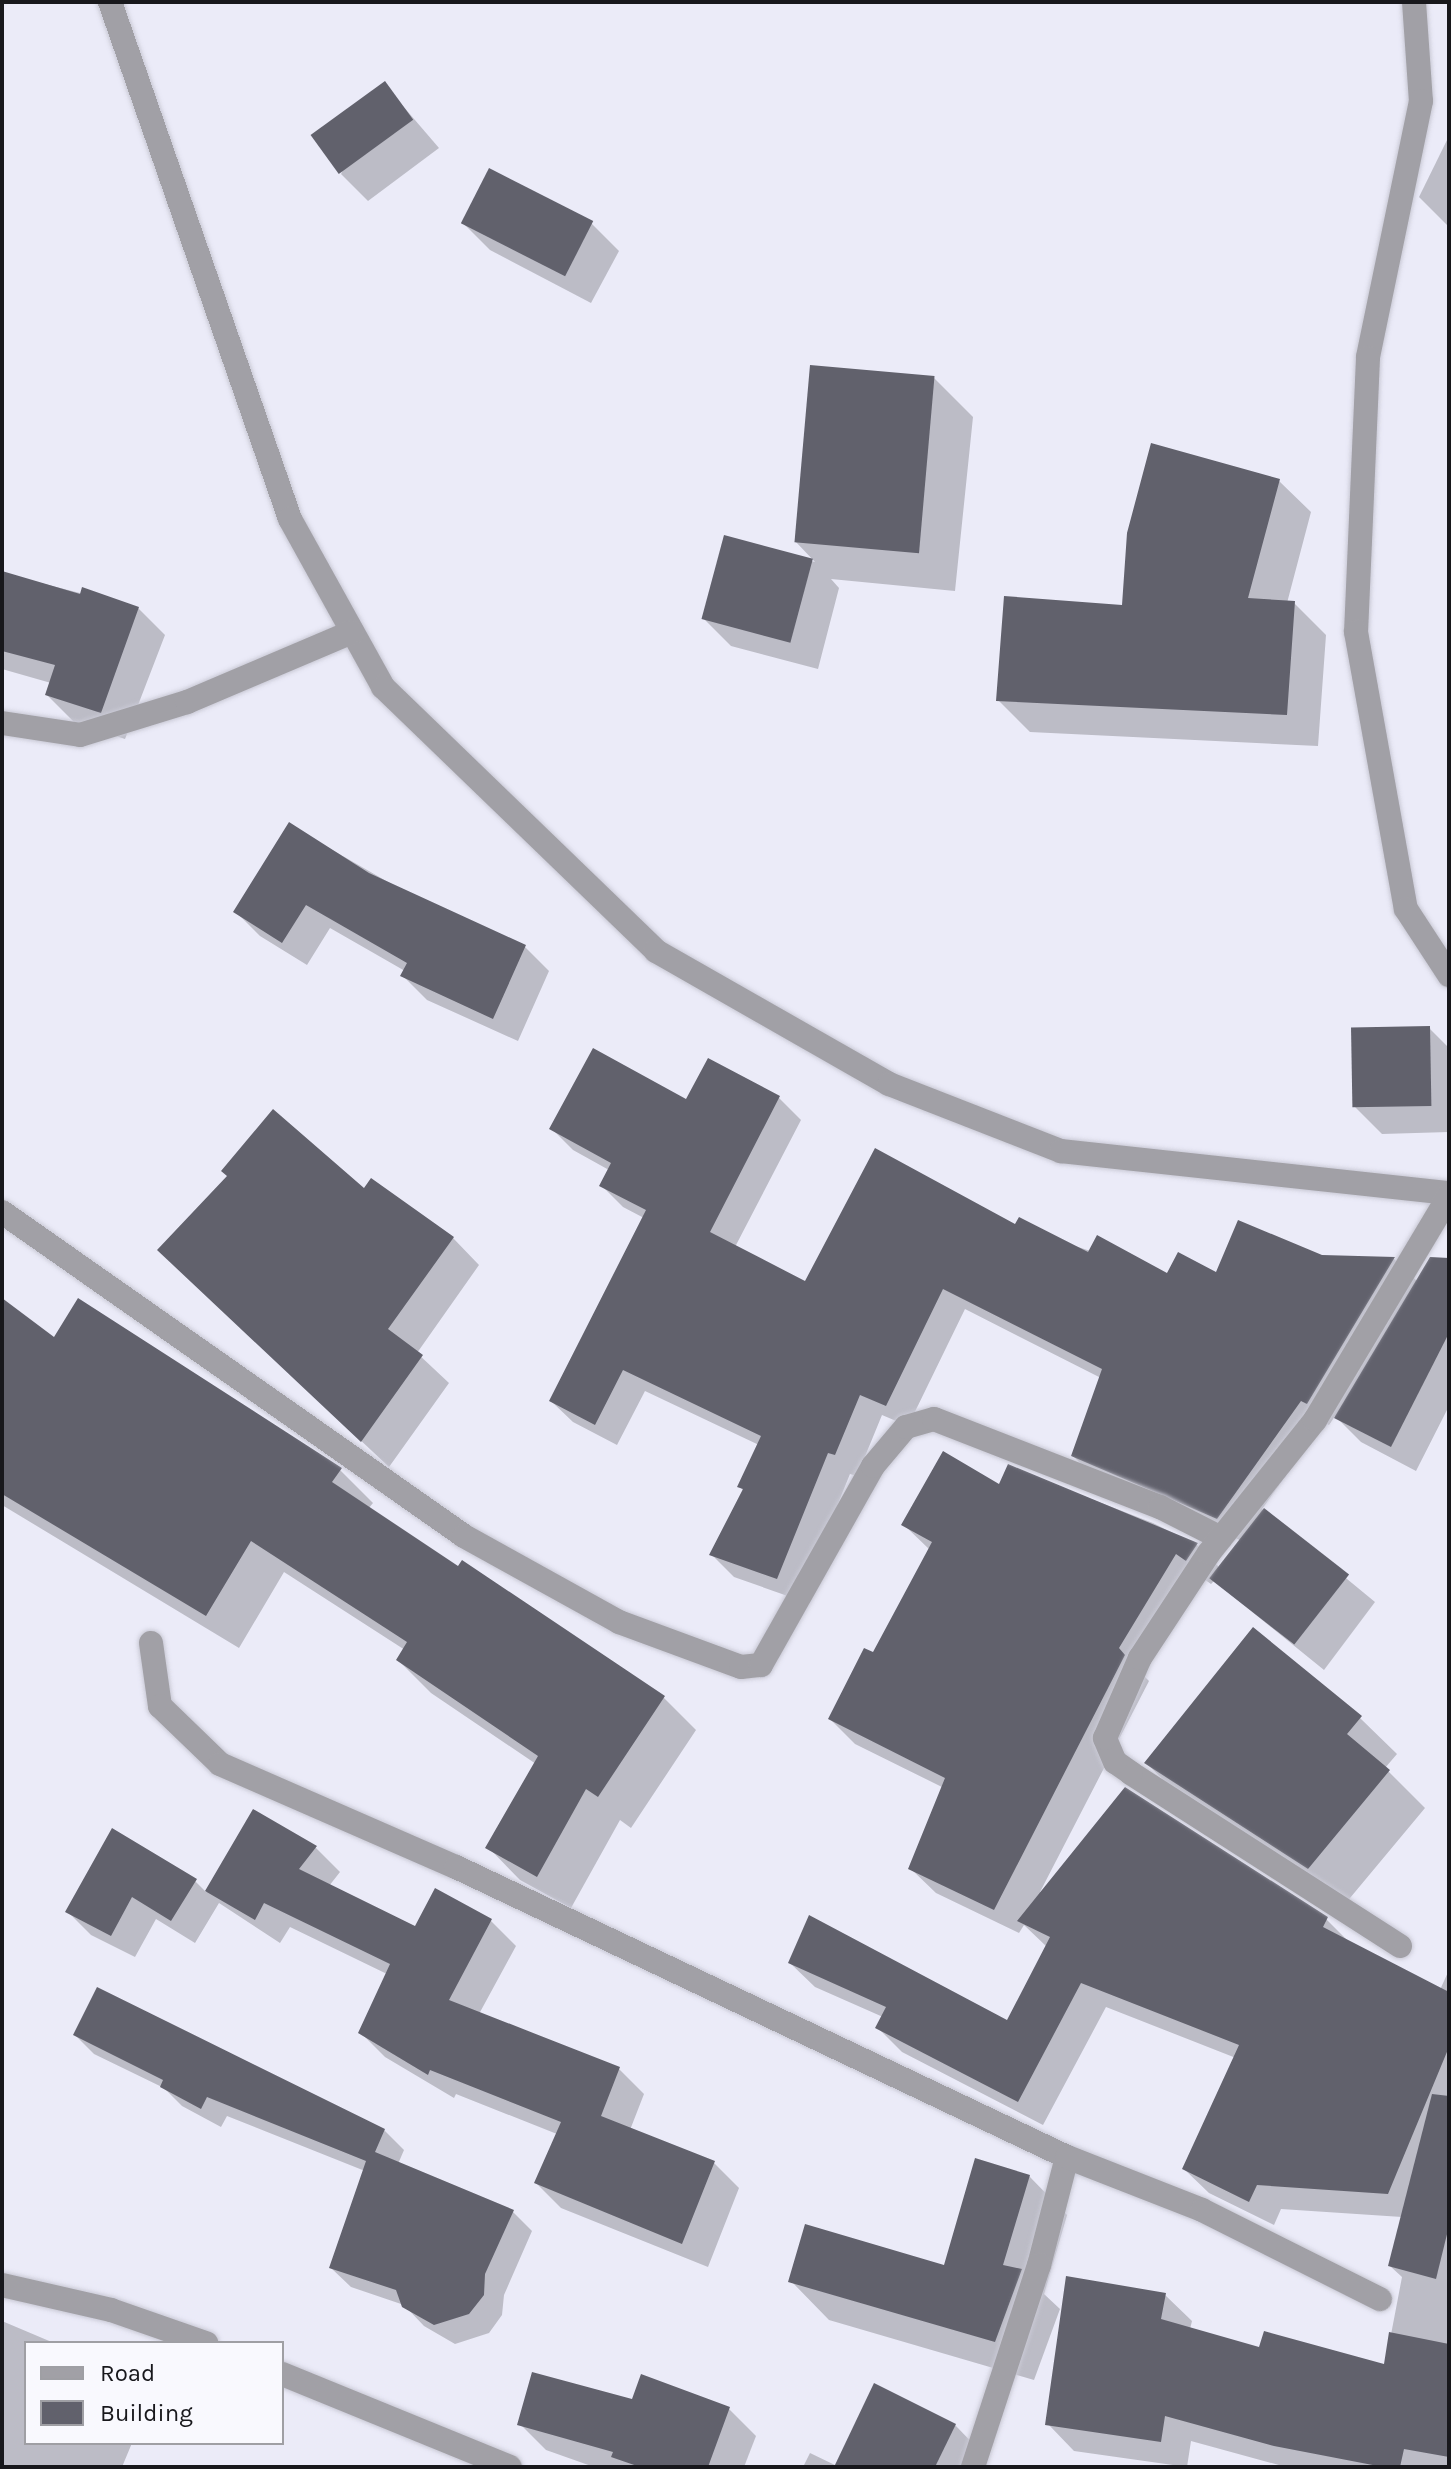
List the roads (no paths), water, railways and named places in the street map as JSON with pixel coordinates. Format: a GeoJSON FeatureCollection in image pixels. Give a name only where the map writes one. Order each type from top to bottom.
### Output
{"type":"FeatureCollection","features":[{"type":"Feature","properties":{"kind":"street"},"geometry":{"type":"LineString","coordinates":[[110,2],[290,519],[383,687],[656,951],[889,1084],[1061,1151],[1449,1195],[1315,1420],[1221,1538],[1140,1658],[1105,1738],[1115,1762],[1400,1946]]}},
{"type":"Feature","properties":{"kind":"street"},"geometry":{"type":"LineString","coordinates":[[1414,2],[1421,101],[1368,358],[1356,632],[1406,909],[1449,975]]}},
{"type":"Feature","properties":{"kind":"street"},"geometry":{"type":"LineString","coordinates":[[2,723],[80,735],[187,702],[352,632]]}},
{"type":"Feature","properties":{"kind":"street"},"geometry":{"type":"LineString","coordinates":[[2,1212],[464,1536],[619,1622],[741,1667],[761,1665],[873,1466],[906,1427],[934,1419],[1160,1507],[1221,1538]]}},
{"type":"Feature","properties":{"kind":"street"},"geometry":{"type":"LineString","coordinates":[[151,1643],[160,1706],[220,1764],[456,1867],[1067,2157],[1202,2210],[1380,2299]]}},
{"type":"Feature","properties":{"kind":"street"},"geometry":{"type":"LineString","coordinates":[[973,2467],[1039,2265],[1067,2157]]}},
{"type":"Feature","properties":{"kind":"street"},"geometry":{"type":"LineString","coordinates":[[2,2285],[111,2310],[200,2341]]}},
{"type":"Feature","properties":{"kind":"street"},"geometry":{"type":"LineString","coordinates":[[284,2375],[510,2467]]}}]}
